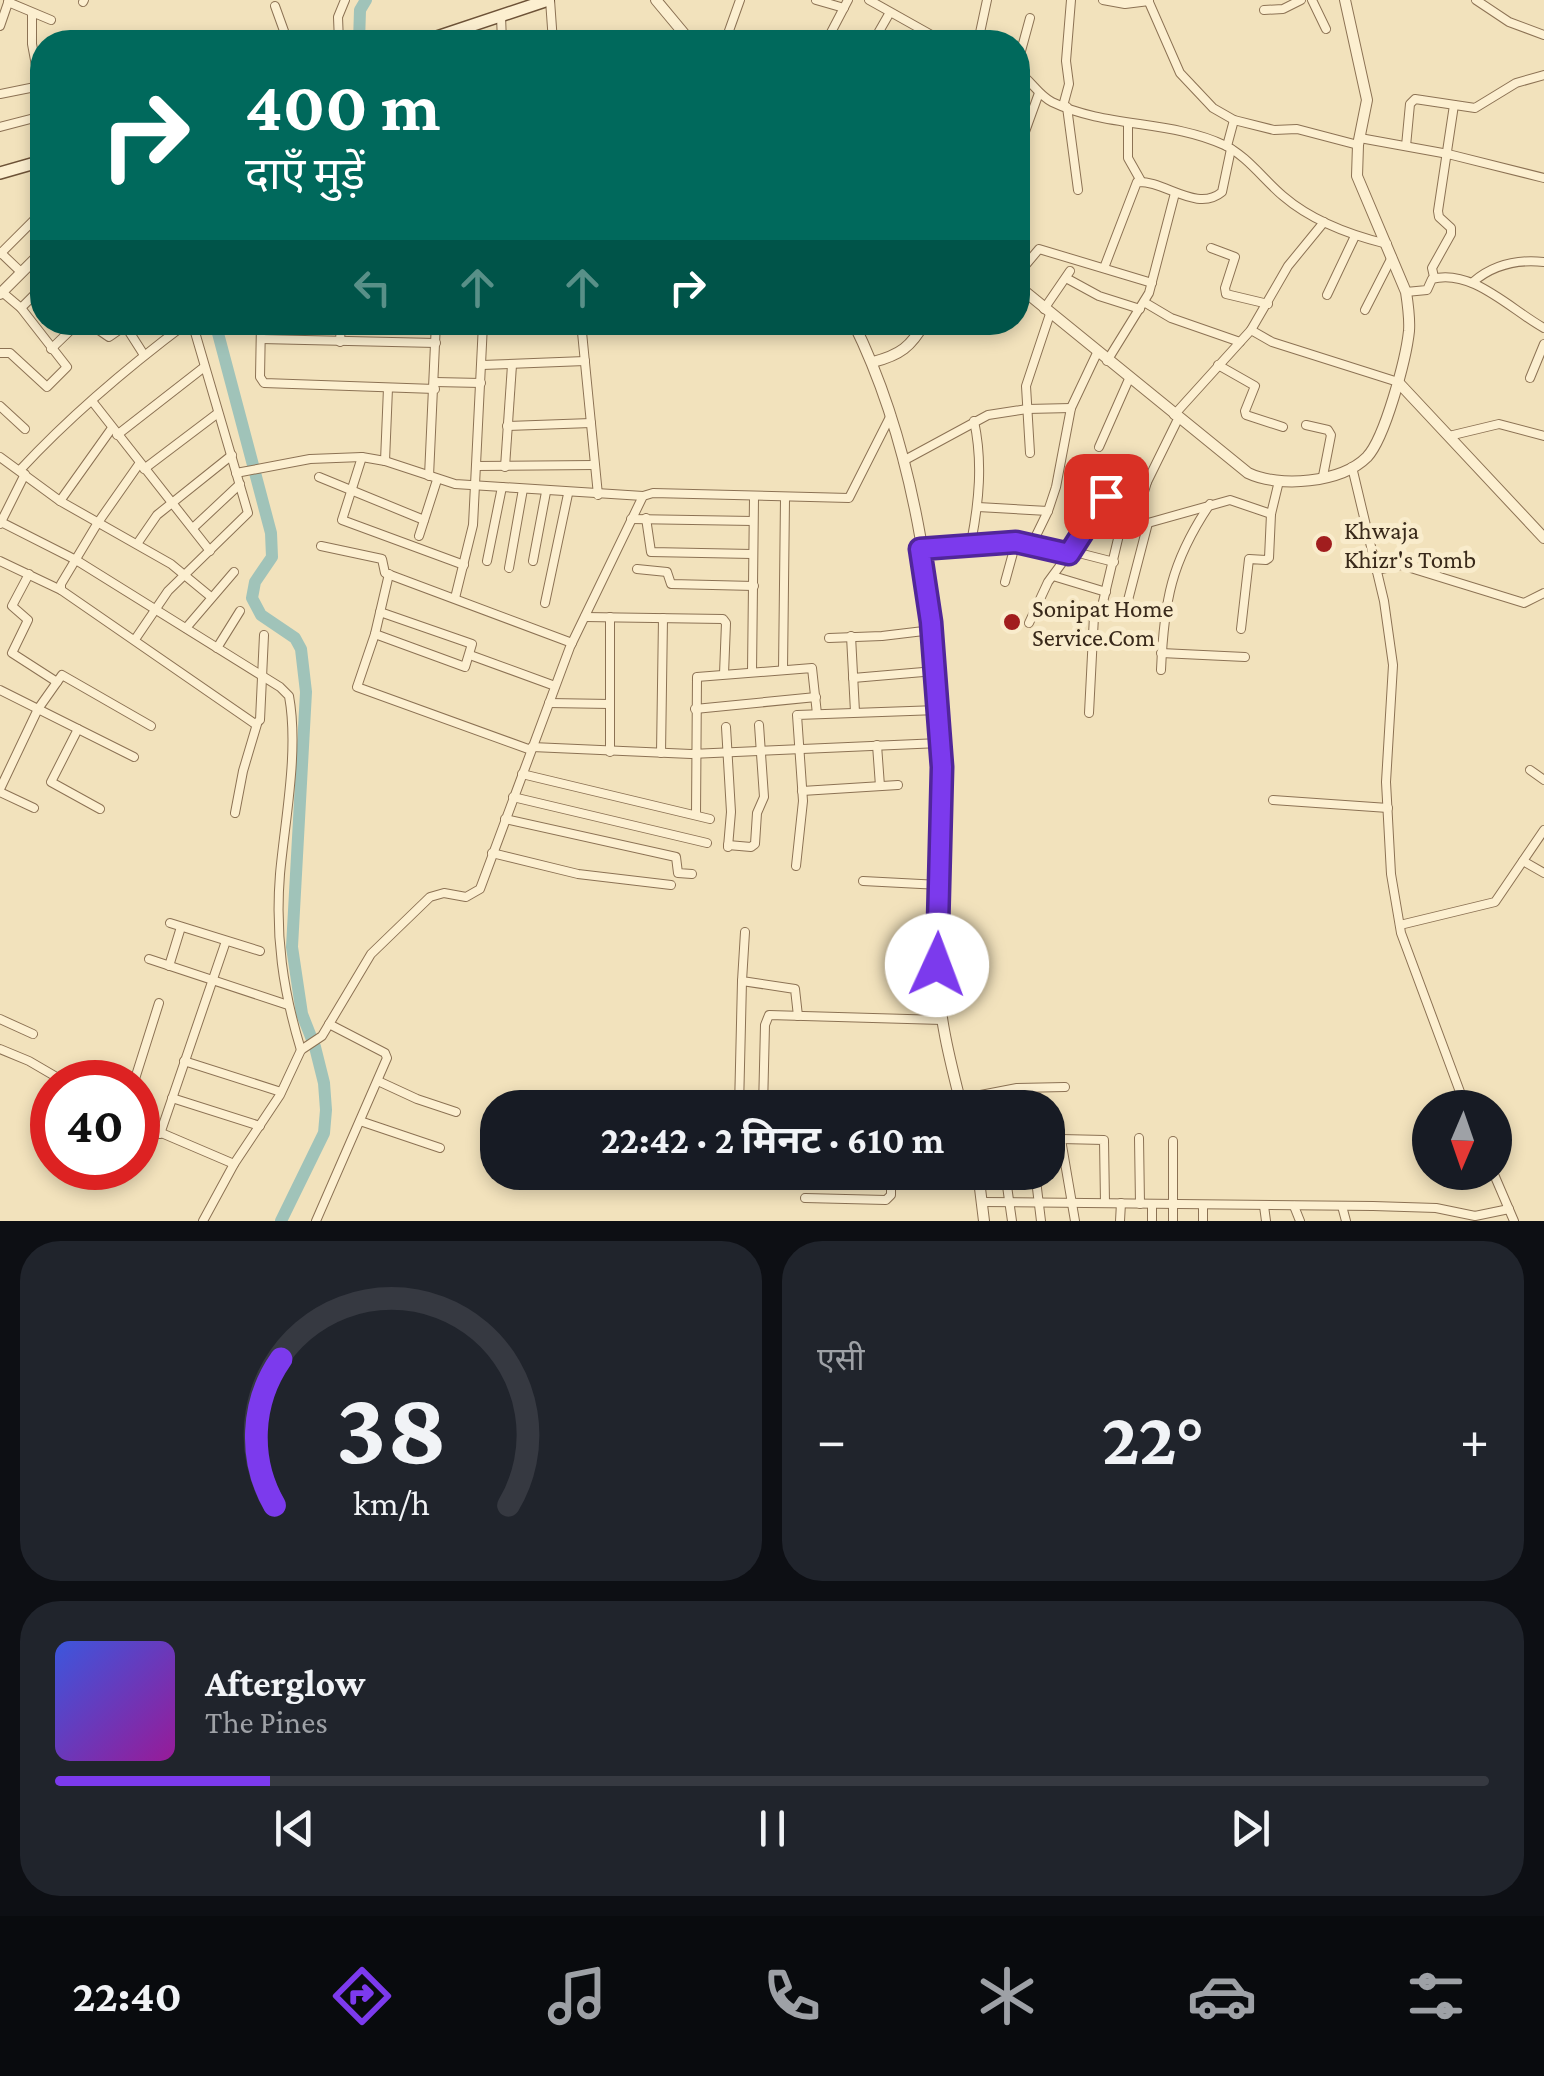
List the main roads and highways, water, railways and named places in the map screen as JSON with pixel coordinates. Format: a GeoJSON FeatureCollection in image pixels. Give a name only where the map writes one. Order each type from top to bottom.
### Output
{"type":"FeatureCollection","features":[{"type":"Feature","properties":{"kind":"main road"},"geometry":{"type":"LineString","coordinates":[[458,30],[541,1]]}},
{"type":"Feature","properties":{"kind":"main road"},"geometry":{"type":"LineString","coordinates":[[0,173],[30,164]]}},
{"type":"Feature","properties":{"kind":"waterway"},"geometry":{"type":"LineString","coordinates":[[359,30],[360,10],[366,0]]}},
{"type":"Feature","properties":{"kind":"waterway"},"geometry":{"type":"LineString","coordinates":[[218,335],[271,533],[272,557],[255,582],[252,598],[261,615],[295,638],[301,649],[306,692],[292,947],[302,1014],[315,1047],[326,1110],[324,1133],[281,1221]]}},
{"type":"Feature","properties":{"kind":"place","name":"Khwaja Khizr's Tomb"},"geometry":{"type":"Point","coordinates":[1324,544]}},
{"type":"Feature","properties":{"kind":"place","name":"Sonipat Home Service.Com"},"geometry":{"type":"Point","coordinates":[1012,622]}}]}
